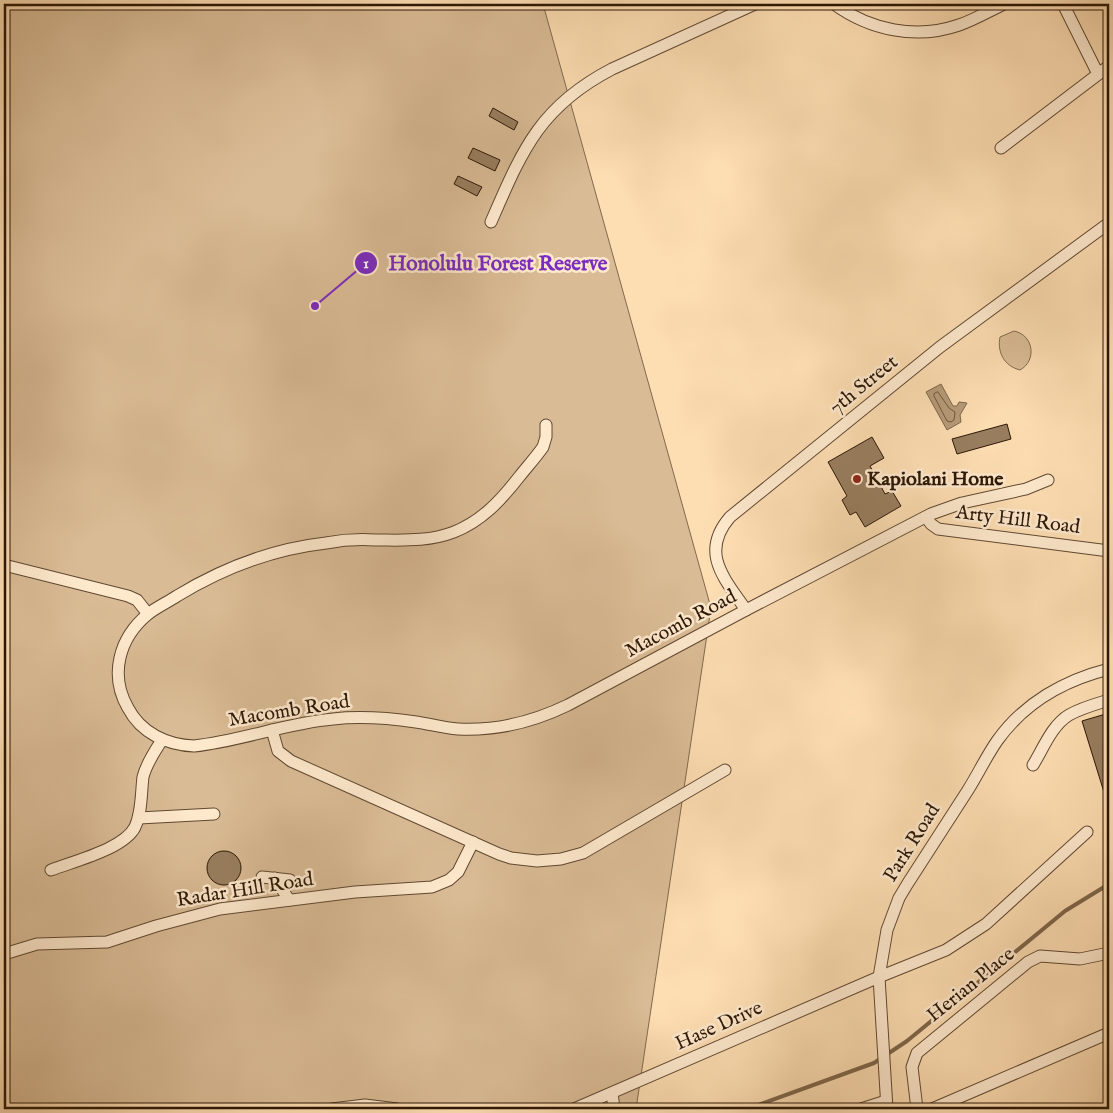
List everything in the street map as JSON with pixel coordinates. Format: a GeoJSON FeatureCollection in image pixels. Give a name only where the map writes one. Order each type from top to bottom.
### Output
{"type":"FeatureCollection","features":[{"type":"Feature","properties":{"kind":"street"},"geometry":{"type":"LineString","coordinates":[[491,222],[516,163],[525,148],[544,121],[569,97],[612,69],[756,4]]}},
{"type":"Feature","properties":{"kind":"street"},"geometry":{"type":"LineString","coordinates":[[834,4],[854,17],[879,27],[919,32],[946,29],[959,25],[1004,4]]}},
{"type":"Feature","properties":{"kind":"street"},"geometry":{"type":"LineString","coordinates":[[1063,4],[1098,74]]}},
{"type":"Feature","properties":{"kind":"street"},"geometry":{"type":"LineString","coordinates":[[1001,148],[1109,66]]}},
{"type":"Feature","properties":{"kind":"street","name":"7th Street"},"geometry":{"type":"LineString","coordinates":[[746,610],[722,576],[716,561],[716,545],[720,530],[730,518],[940,347],[1109,223]]}},
{"type":"Feature","properties":{"kind":"street","name":"Macomb Road"},"geometry":{"type":"LineString","coordinates":[[546,425],[546,437],[543,447],[513,485],[493,507],[464,528],[426,540],[350,540],[302,546],[278,552],[210,577],[158,607],[148,614],[132,631],[119,659],[118,682],[130,712],[144,728],[162,740],[194,746],[310,722],[352,718],[396,719],[463,729],[486,729],[519,724],[552,713],[568,705],[746,610],[926,518],[962,503],[1021,491],[1048,480]]}},
{"type":"Feature","properties":{"kind":"street","name":"Arty Hill Road"},"geometry":{"type":"LineString","coordinates":[[926,518],[938,529],[1109,551]]}},
{"type":"Feature","properties":{"kind":"street"},"geometry":{"type":"LineString","coordinates":[[4,565],[128,596],[137,600],[148,614]]}},
{"type":"Feature","properties":{"kind":"street","name":"Park Road"},"geometry":{"type":"LineString","coordinates":[[886,1105],[879,977],[883,945],[899,898],[972,784],[998,739],[1017,718],[1045,695],[1077,679],[1109,669]]}},
{"type":"Feature","properties":{"kind":"street"},"geometry":{"type":"LineString","coordinates":[[1033,766],[1056,728],[1064,719],[1081,710],[1109,700]]}},
{"type":"Feature","properties":{"kind":"street"},"geometry":{"type":"LineString","coordinates":[[272,730],[278,751],[286,759],[499,854],[524,860],[550,861],[572,857],[593,848],[725,770]]}},
{"type":"Feature","properties":{"kind":"street"},"geometry":{"type":"LineString","coordinates":[[51,870],[121,842],[134,828],[138,818],[144,775],[151,757],[162,740]]}},
{"type":"Feature","properties":{"kind":"street"},"geometry":{"type":"LineString","coordinates":[[138,818],[214,814]]}},
{"type":"Feature","properties":{"kind":"street","name":"Hase Drive"},"geometry":{"type":"LineString","coordinates":[[574,1109],[879,977],[932,957],[973,933],[1087,832]]}},
{"type":"Feature","properties":{"kind":"street","name":"Radar Hill Road"},"geometry":{"type":"LineString","coordinates":[[4,954],[38,944],[107,942],[204,912],[355,892],[432,887],[441,884],[458,872],[473,842]]}},
{"type":"Feature","properties":{"kind":"street"},"geometry":{"type":"LineString","coordinates":[[262,877],[290,880]]}},
{"type":"Feature","properties":{"kind":"street"},"geometry":{"type":"LineString","coordinates":[[276,878],[289,900]]}},
{"type":"Feature","properties":{"kind":"street","name":"Herian Place"},"geometry":{"type":"LineString","coordinates":[[917,1109],[912,1067],[917,1053],[1028,962],[1040,956],[1080,959],[1109,953]]}},
{"type":"Feature","properties":{"kind":"street"},"geometry":{"type":"LineString","coordinates":[[932,1109],[1109,1033]]}},
{"type":"Feature","properties":{"kind":"street"},"geometry":{"type":"LineString","coordinates":[[612,1093],[614,1109]]}},
{"type":"Feature","properties":{"kind":"street"},"geometry":{"type":"LineString","coordinates":[[332,1109],[365,1105],[397,1109]]}},
{"type":"Feature","properties":{"kind":"street"},"geometry":{"type":"LineString","coordinates":[[861,1109],[886,1105]]}},
{"type":"Feature","properties":{"kind":"shaded area"},"geometry":{"type":"Polygon","coordinates":[[[4,4],[543,4],[711,608],[636,1109],[4,1109],[4,4]]]}},
{"type":"Feature","properties":{"kind":"shaded area"},"geometry":{"type":"Polygon","coordinates":[[[1014,331],[1021,333],[1026,338],[1031,349],[1029,361],[1020,370],[1006,362],[1001,353],[999,343],[1000,337],[1014,331]]]}},
{"type":"Feature","properties":{"kind":"water"},"geometry":{"type":"Polygon","coordinates":[[[941,384],[953,406],[957,406],[959,402],[967,403],[960,415],[961,422],[947,430],[926,392],[941,384]]]}},
{"type":"Feature","properties":{"kind":"building"},"geometry":{"type":"Polygon","coordinates":[[[493,108],[518,122],[514,130],[489,116],[493,108]]]}},
{"type":"Feature","properties":{"kind":"building"},"geometry":{"type":"Polygon","coordinates":[[[473,148],[500,160],[495,171],[468,158],[473,148]]]}},
{"type":"Feature","properties":{"kind":"building"},"geometry":{"type":"Polygon","coordinates":[[[458,176],[482,187],[477,196],[454,184],[458,176]]]}},
{"type":"Feature","properties":{"kind":"building"},"geometry":{"type":"Polygon","coordinates":[[[1007,424],[1011,439],[957,454],[952,439],[1007,424]]]}},
{"type":"Feature","properties":{"kind":"building","name":"Kapiolani Home"},"geometry":{"type":"Polygon","coordinates":[[[872,437],[884,458],[870,466],[885,494],[892,491],[901,506],[865,527],[856,512],[850,515],[842,500],[847,496],[828,462],[872,437]]]}},
{"type":"Feature","properties":{"kind":"building"},"geometry":{"type":"Polygon","coordinates":[[[1109,713],[1109,802],[1107,802],[1082,721],[1109,713]]]}},
{"type":"Feature","properties":{"kind":"building"},"geometry":{"type":"Polygon","coordinates":[[[224,851],[231,852],[236,856],[240,861],[240,875],[236,880],[231,884],[224,885],[217,884],[212,880],[208,875],[207,868],[208,861],[212,856],[217,852],[224,851]]]}},
{"type":"Feature","properties":{"kind":"waterway"},"geometry":{"type":"LineString","coordinates":[[747,1109],[874,1063],[907,1041],[1065,911],[1109,884]]}},
{"type":"Feature","properties":{"kind":"place","name":"Honolulu Forest Reserve"},"geometry":{"type":"Point","coordinates":[315,306]}},
{"type":"Feature","properties":{"kind":"place","name":"Kapiolani Home"},"geometry":{"type":"Point","coordinates":[857,479]}}]}
